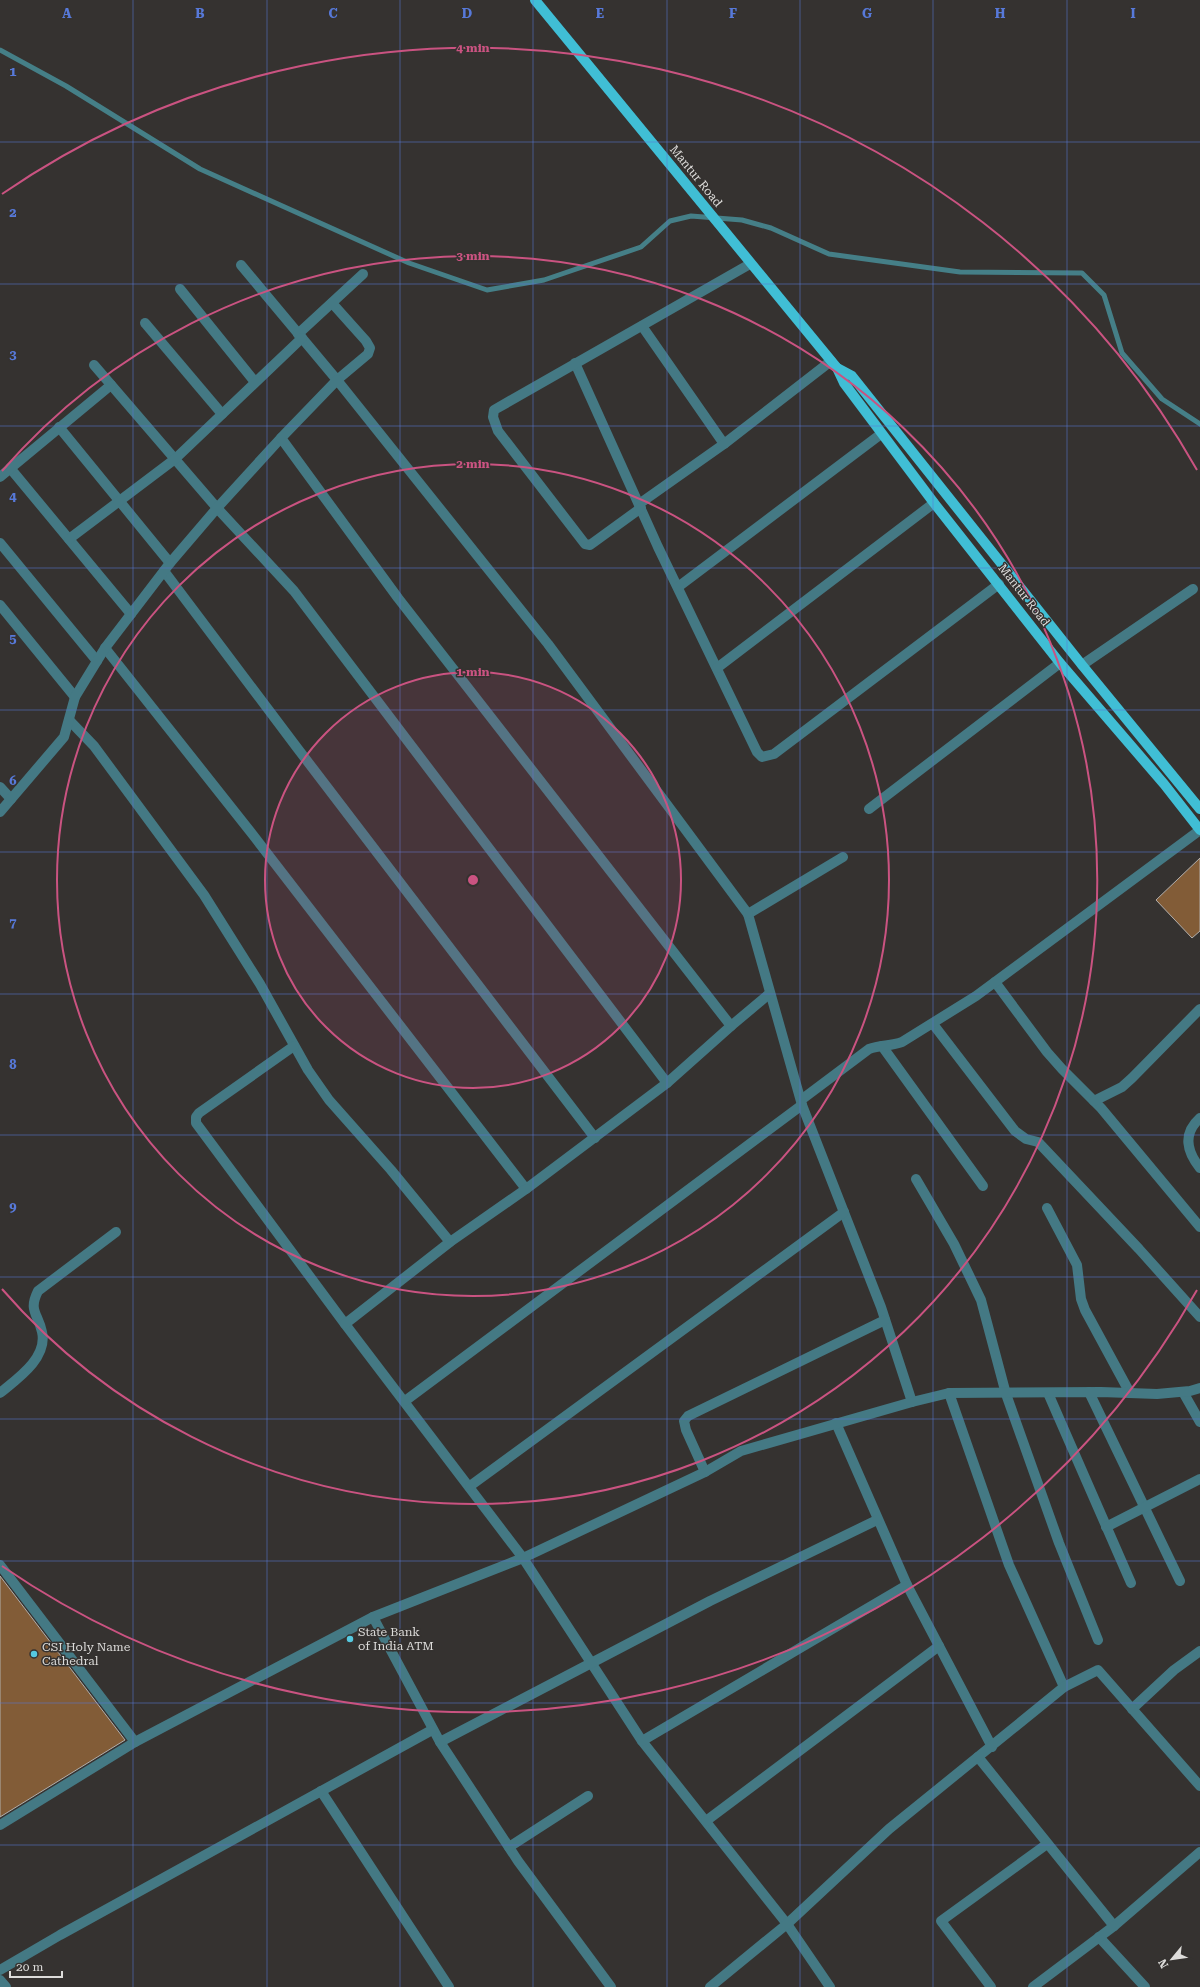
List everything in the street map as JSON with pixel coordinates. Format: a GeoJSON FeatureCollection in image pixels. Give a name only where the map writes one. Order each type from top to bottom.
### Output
{"type":"FeatureCollection","features":[{"type":"Feature","properties":{"kind":"main road","name":"Mantur Road"},"geometry":{"type":"LineString","coordinates":[[535,0],[834,365],[844,383],[934,504],[999,584],[1060,663],[1159,778],[1200,830]]}},
{"type":"Feature","properties":{"kind":"main road","name":"Mantur Road"},"geometry":{"type":"LineString","coordinates":[[834,365],[852,376],[1082,665],[1200,810]]}},
{"type":"Feature","properties":{"kind":"street"},"geometry":{"type":"LineString","coordinates":[[750,264],[494,410],[494,423],[503,437],[585,544],[590,545],[724,444],[834,365]]}},
{"type":"Feature","properties":{"kind":"street"},"geometry":{"type":"LineString","coordinates":[[241,265],[337,380],[548,644],[748,914],[802,1102],[885,1320],[912,1402]]}},
{"type":"Feature","properties":{"kind":"street"},"geometry":{"type":"LineString","coordinates":[[69,539],[119,500],[176,460],[332,303],[363,274]]}},
{"type":"Feature","properties":{"kind":"street"},"geometry":{"type":"LineString","coordinates":[[180,289],[255,382]]}},
{"type":"Feature","properties":{"kind":"street"},"geometry":{"type":"LineString","coordinates":[[0,812],[64,737],[75,697],[105,648],[167,567],[217,508],[281,438],[337,380],[368,354],[370,348],[366,341],[332,303]]}},
{"type":"Feature","properties":{"kind":"street"},"geometry":{"type":"LineString","coordinates":[[145,323],[222,414]]}},
{"type":"Feature","properties":{"kind":"street"},"geometry":{"type":"LineString","coordinates":[[642,326],[724,444]]}},
{"type":"Feature","properties":{"kind":"street"},"geometry":{"type":"LineString","coordinates":[[575,363],[678,587],[757,752],[762,757],[769,756],[999,584]]}},
{"type":"Feature","properties":{"kind":"street"},"geometry":{"type":"LineString","coordinates":[[94,365],[217,508],[294,591],[667,1083]]}},
{"type":"Feature","properties":{"kind":"street"},"geometry":{"type":"LineString","coordinates":[[0,477],[111,385]]}},
{"type":"Feature","properties":{"kind":"street"},"geometry":{"type":"LineString","coordinates":[[59,427],[119,500],[298,749],[595,1138]]}},
{"type":"Feature","properties":{"kind":"street"},"geometry":{"type":"LineString","coordinates":[[678,587],[881,434]]}},
{"type":"Feature","properties":{"kind":"street"},"geometry":{"type":"LineString","coordinates":[[281,438],[398,598],[731,1026]]}},
{"type":"Feature","properties":{"kind":"street"},"geometry":{"type":"LineString","coordinates":[[10,468],[131,614]]}},
{"type":"Feature","properties":{"kind":"street"},"geometry":{"type":"LineString","coordinates":[[717,668],[934,504]]}},
{"type":"Feature","properties":{"kind":"street"},"geometry":{"type":"LineString","coordinates":[[0,543],[97,661]]}},
{"type":"Feature","properties":{"kind":"street"},"geometry":{"type":"LineString","coordinates":[[1082,665],[1193,589]]}},
{"type":"Feature","properties":{"kind":"street"},"geometry":{"type":"LineString","coordinates":[[0,605],[75,697]]}},
{"type":"Feature","properties":{"kind":"street"},"geometry":{"type":"LineString","coordinates":[[105,648],[253,835],[526,1189]]}},
{"type":"Feature","properties":{"kind":"street"},"geometry":{"type":"LineString","coordinates":[[869,809],[1060,663]]}},
{"type":"Feature","properties":{"kind":"street"},"geometry":{"type":"LineString","coordinates":[[69,720],[94,746],[204,895],[260,984],[308,1070],[329,1100],[391,1170],[450,1242]]}},
{"type":"Feature","properties":{"kind":"street"},"geometry":{"type":"LineString","coordinates":[[0,787],[11,799]]}},
{"type":"Feature","properties":{"kind":"street"},"geometry":{"type":"LineString","coordinates":[[405,1401],[802,1102],[869,1049],[882,1046],[891,1046],[902,1042],[933,1024],[995,982],[1200,830]]}},
{"type":"Feature","properties":{"kind":"street"},"geometry":{"type":"LineString","coordinates":[[748,914],[843,857]]}},
{"type":"Feature","properties":{"kind":"street"},"geometry":{"type":"LineString","coordinates":[[995,982],[1062,1069],[1094,1101],[1200,1227]]}},
{"type":"Feature","properties":{"kind":"street"},"geometry":{"type":"LineString","coordinates":[[345,1324],[450,1242],[526,1189],[667,1083],[731,1026],[770,994]]}},
{"type":"Feature","properties":{"kind":"street"},"geometry":{"type":"LineString","coordinates":[[1094,1101],[1122,1087],[1200,1009]]}},
{"type":"Feature","properties":{"kind":"street"},"geometry":{"type":"LineString","coordinates":[[933,1024],[1015,1130],[1026,1139],[1038,1142],[1139,1249],[1200,1317]]}},
{"type":"Feature","properties":{"kind":"street"},"geometry":{"type":"LineString","coordinates":[[294,1046],[199,1113],[196,1117],[196,1123],[345,1324],[470,1486],[523,1558],[642,1741],[787,1924],[830,1987]]}},
{"type":"Feature","properties":{"kind":"street"},"geometry":{"type":"LineString","coordinates":[[882,1046],[983,1186]]}},
{"type":"Feature","properties":{"kind":"street"},"geometry":{"type":"LineString","coordinates":[[1200,1118],[1189,1136],[1187,1145],[1193,1160],[1200,1168]]}},
{"type":"Feature","properties":{"kind":"street"},"geometry":{"type":"LineString","coordinates":[[916,1180],[954,1244],[981,1300],[1006,1394],[1058,1543],[1098,1640]]}},
{"type":"Feature","properties":{"kind":"street"},"geometry":{"type":"LineString","coordinates":[[1047,1208],[1077,1265],[1081,1299],[1085,1310],[1130,1393]]}},
{"type":"Feature","properties":{"kind":"street"},"geometry":{"type":"LineString","coordinates":[[470,1486],[844,1212]]}},
{"type":"Feature","properties":{"kind":"street"},"geometry":{"type":"LineString","coordinates":[[0,1393],[24,1372],[37,1358],[43,1345],[42,1332],[33,1310],[34,1300],[38,1291],[116,1232]]}},
{"type":"Feature","properties":{"kind":"street"},"geometry":{"type":"LineString","coordinates":[[705,1472],[686,1430],[684,1421],[688,1416],[885,1320]]}},
{"type":"Feature","properties":{"kind":"street"},"geometry":{"type":"LineString","coordinates":[[0,1825],[135,1742],[373,1618],[523,1558],[705,1472],[741,1451],[912,1402],[949,1394],[1088,1392],[1157,1394],[1183,1392],[1200,1388]]}},
{"type":"Feature","properties":{"kind":"street"},"geometry":{"type":"LineString","coordinates":[[1088,1392],[1180,1581]]}},
{"type":"Feature","properties":{"kind":"street"},"geometry":{"type":"LineString","coordinates":[[1183,1392],[1200,1422]]}},
{"type":"Feature","properties":{"kind":"street"},"geometry":{"type":"LineString","coordinates":[[1048,1393],[1131,1583]]}},
{"type":"Feature","properties":{"kind":"street"},"geometry":{"type":"LineString","coordinates":[[949,1394],[1008,1565],[1064,1687]]}},
{"type":"Feature","properties":{"kind":"street"},"geometry":{"type":"LineString","coordinates":[[836,1423],[877,1520],[908,1585],[992,1747]]}},
{"type":"Feature","properties":{"kind":"street"},"geometry":{"type":"LineString","coordinates":[[1106,1527],[1200,1479]]}},
{"type":"Feature","properties":{"kind":"street"},"geometry":{"type":"LineString","coordinates":[[440,1742],[710,1601],[877,1520]]}},
{"type":"Feature","properties":{"kind":"street"},"geometry":{"type":"LineString","coordinates":[[0,1565],[135,1742]]}},
{"type":"Feature","properties":{"kind":"street"},"geometry":{"type":"LineString","coordinates":[[642,1741],[908,1585]]}},
{"type":"Feature","properties":{"kind":"street"},"geometry":{"type":"LineString","coordinates":[[373,1618],[432,1730],[509,1847],[611,1987]]}},
{"type":"Feature","properties":{"kind":"street"},"geometry":{"type":"LineString","coordinates":[[706,1822],[939,1646]]}},
{"type":"Feature","properties":{"kind":"street"},"geometry":{"type":"LineString","coordinates":[[1132,1708],[1174,1670],[1200,1651]]}},
{"type":"Feature","properties":{"kind":"street"},"geometry":{"type":"LineString","coordinates":[[710,1987],[728,1974],[787,1924],[889,1829],[992,1747],[1064,1687],[1098,1670],[1200,1786]]}},
{"type":"Feature","properties":{"kind":"street"},"geometry":{"type":"LineString","coordinates":[[0,1970],[432,1730]]}},
{"type":"Feature","properties":{"kind":"street"},"geometry":{"type":"LineString","coordinates":[[978,1757],[1114,1926]]}},
{"type":"Feature","properties":{"kind":"street"},"geometry":{"type":"LineString","coordinates":[[321,1791],[449,1987]]}},
{"type":"Feature","properties":{"kind":"street"},"geometry":{"type":"LineString","coordinates":[[509,1847],[588,1796]]}},
{"type":"Feature","properties":{"kind":"street"},"geometry":{"type":"LineString","coordinates":[[991,1987],[941,1921],[1047,1844]]}},
{"type":"Feature","properties":{"kind":"street"},"geometry":{"type":"LineString","coordinates":[[1033,1987],[1114,1926],[1200,1852]]}},
{"type":"Feature","properties":{"kind":"street"},"geometry":{"type":"LineString","coordinates":[[1099,1937],[1144,1987]]}},
{"type":"Feature","properties":{"kind":"street"},"geometry":{"type":"LineString","coordinates":[[0,1980],[6,1987]]}},
{"type":"Feature","properties":{"kind":"building"},"geometry":{"type":"Polygon","coordinates":[[[1200,858],[1200,931],[1192,938],[1156,900],[1200,858]]]}},
{"type":"Feature","properties":{"kind":"building","name":"CSI Holy Name Cathedral"},"geometry":{"type":"Polygon","coordinates":[[[0,1576],[125,1740],[0,1817],[0,1576]]]}},
{"type":"Feature","properties":{"kind":"waterway"},"geometry":{"type":"LineString","coordinates":[[0,50],[66,86],[200,169],[409,263],[487,290],[544,280],[641,247],[670,221],[691,216],[742,220],[771,228],[829,254],[960,272],[1082,273],[1104,295],[1122,353],[1162,399],[1200,424]]}},
{"type":"Feature","properties":{"kind":"place","name":"State Bank of India ATM"},"geometry":{"type":"Point","coordinates":[350,1639]}},
{"type":"Feature","properties":{"kind":"place","name":"CSI Holy Name Cathedral"},"geometry":{"type":"Point","coordinates":[34,1654]}}]}
